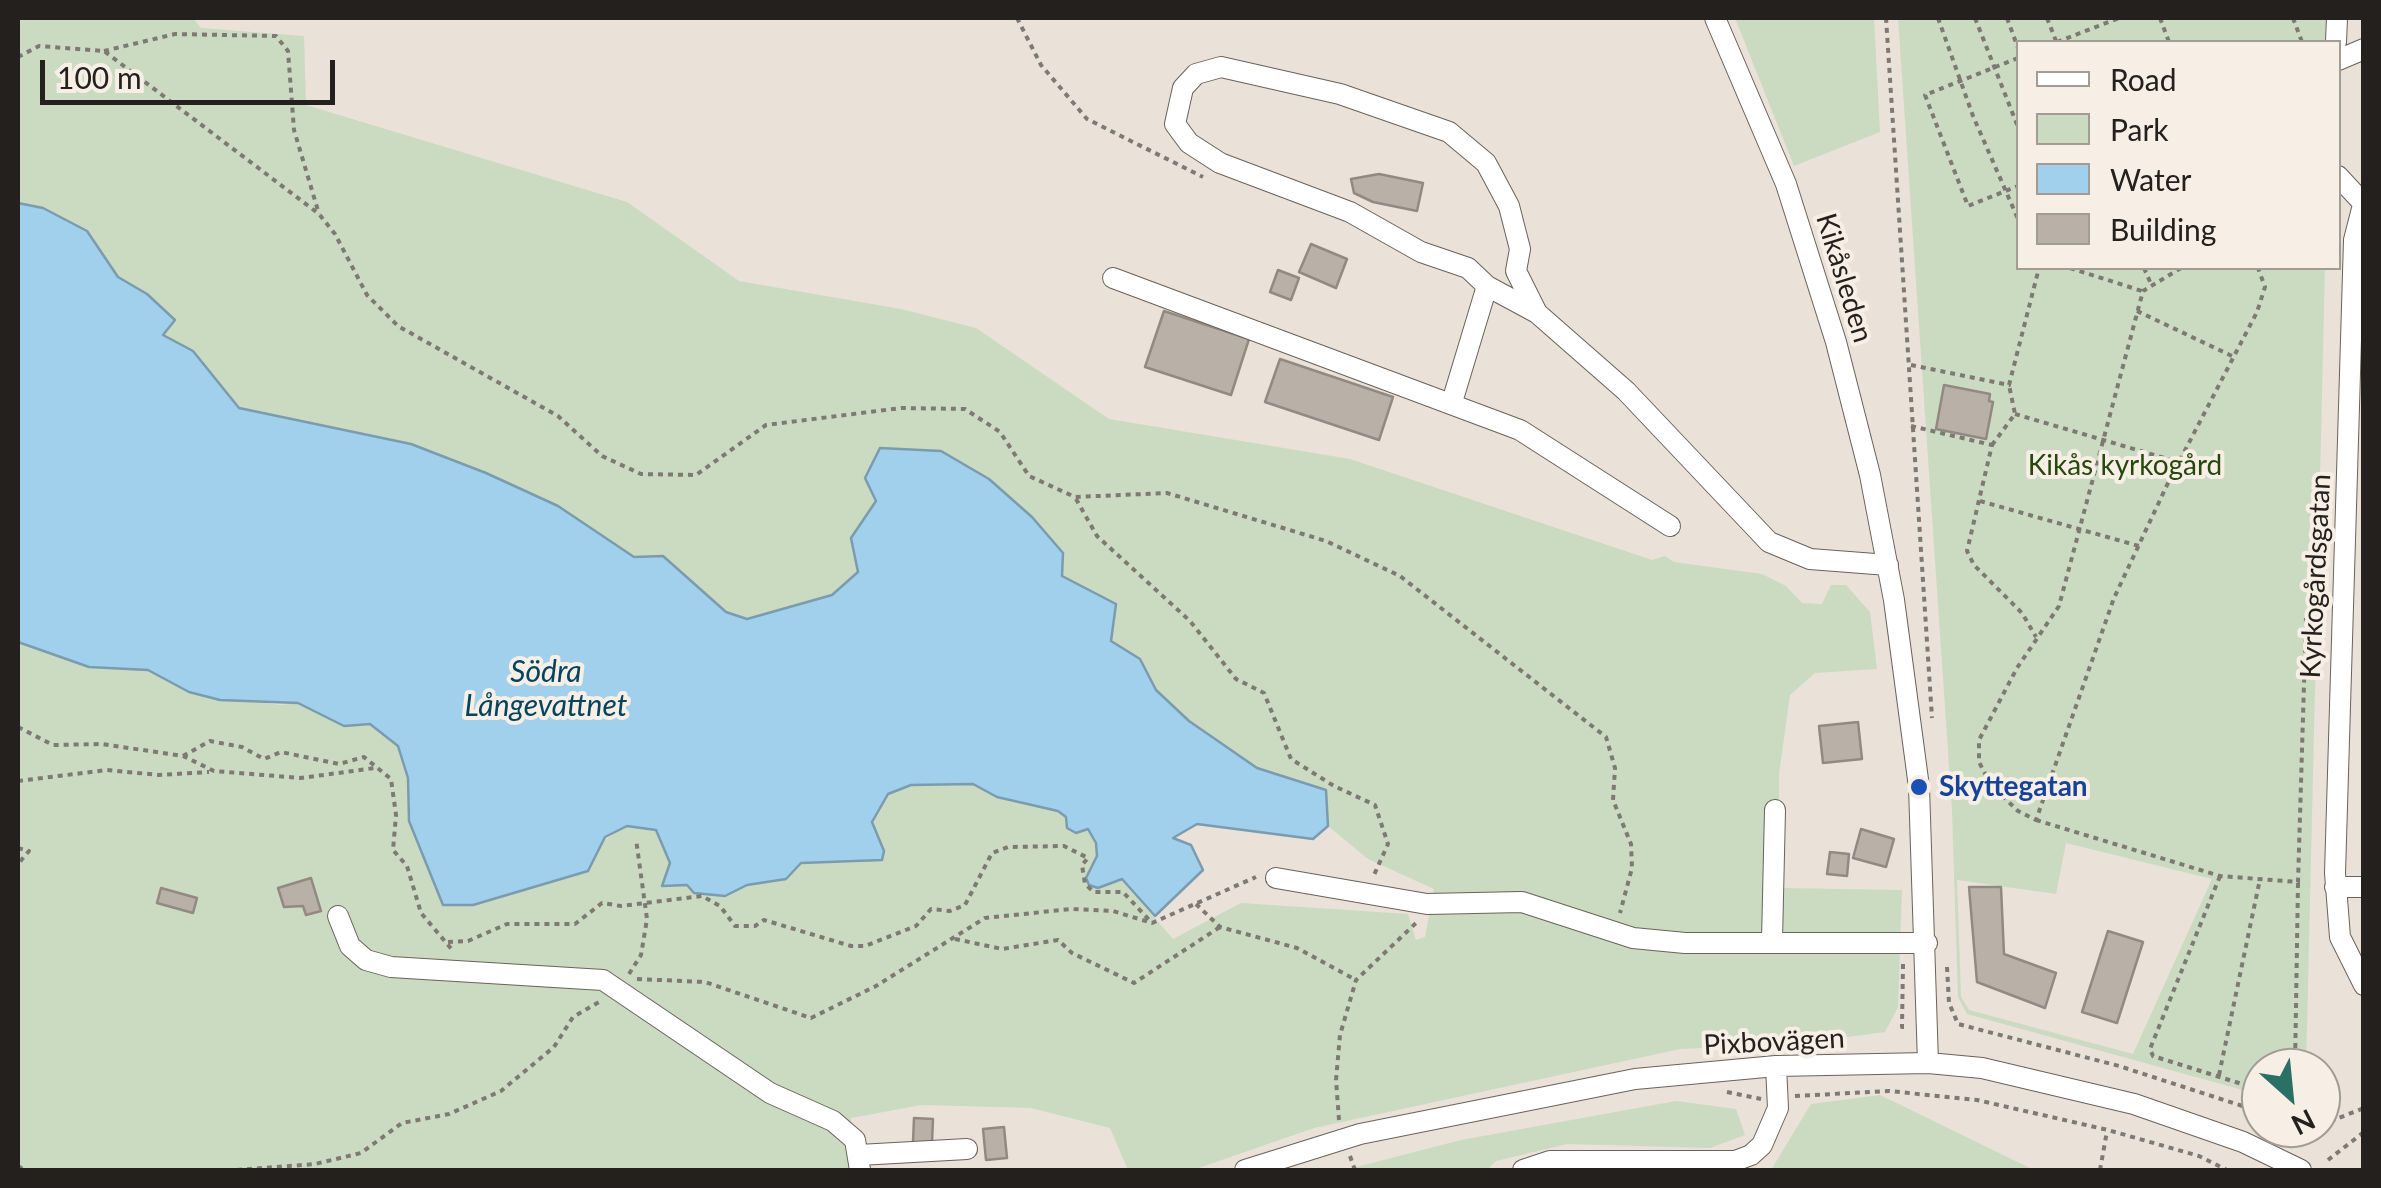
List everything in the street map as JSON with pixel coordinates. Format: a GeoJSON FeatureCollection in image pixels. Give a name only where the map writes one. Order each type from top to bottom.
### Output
{"type":"FeatureCollection","features":[{"type":"Feature","properties":{"kind":"street","name":"Kikåsleden"},"geometry":{"type":"LineString","coordinates":[[1715,18],[1786,184],[1831,325],[1859,424],[1888,566],[1919,787],[1928,1064]]}},
{"type":"Feature","properties":{"kind":"street"},"geometry":{"type":"LineString","coordinates":[[1538,312],[1516,271],[1520,249],[1509,206],[1486,164],[1449,132],[1340,94],[1221,66],[1196,74],[1183,88],[1175,124],[1188,143],[1220,163],[1350,212],[1421,252],[1468,268],[1486,286],[1538,312],[1626,391],[1769,542],[1810,558],[1888,566]]}},
{"type":"Feature","properties":{"kind":"street"},"geometry":{"type":"LineString","coordinates":[[2341,179],[2363,202]]}},
{"type":"Feature","properties":{"kind":"street","name":"Kyrkogårdsgatan"},"geometry":{"type":"LineString","coordinates":[[2363,202],[2354,240],[2356,518],[2339,680],[2335,887],[2340,937],[2364,985]]}},
{"type":"Feature","properties":{"kind":"street"},"geometry":{"type":"LineString","coordinates":[[1114,278],[1520,430],[1670,526]]}},
{"type":"Feature","properties":{"kind":"street"},"geometry":{"type":"LineString","coordinates":[[1452,402],[1486,286]]}},
{"type":"Feature","properties":{"kind":"street"},"geometry":{"type":"LineString","coordinates":[[1772,940],[1775,810]]}},
{"type":"Feature","properties":{"kind":"street"},"geometry":{"type":"LineString","coordinates":[[1276,878],[1416,902],[1462,906],[1522,902],[1633,938],[1684,943],[1927,943]]}},
{"type":"Feature","properties":{"kind":"street"},"geometry":{"type":"LineString","coordinates":[[2335,887],[2364,886]]}},
{"type":"Feature","properties":{"kind":"street"},"geometry":{"type":"LineString","coordinates":[[338,916],[350,946],[366,960],[391,967],[603,980],[770,1093],[833,1120],[854,1140],[860,1162],[967,1148]]}},
{"type":"Feature","properties":{"kind":"street","name":"Pixbovägen"},"geometry":{"type":"LineString","coordinates":[[1245,1170],[1360,1134],[1449,1113],[1635,1079],[1776,1066],[1928,1064],[1982,1068],[2134,1104],[2243,1142],[2301,1170]]}},
{"type":"Feature","properties":{"kind":"street"},"geometry":{"type":"LineString","coordinates":[[1522,1170],[1550,1161],[1682,1166],[1735,1161],[1762,1145],[1778,1108],[1776,1066]]}},
{"type":"Feature","properties":{"kind":"path"},"geometry":{"type":"LineString","coordinates":[[1886,18],[1932,726]]}},
{"type":"Feature","properties":{"kind":"path"},"geometry":{"type":"LineString","coordinates":[[1938,18],[1960,82],[2016,215]]}},
{"type":"Feature","properties":{"kind":"path"},"geometry":{"type":"LineString","coordinates":[[1976,18],[2016,122]]}},
{"type":"Feature","properties":{"kind":"path"},"geometry":{"type":"LineString","coordinates":[[2007,18],[2016,43]]}},
{"type":"Feature","properties":{"kind":"path"},"geometry":{"type":"LineString","coordinates":[[2061,40],[2118,18]]}},
{"type":"Feature","properties":{"kind":"path"},"geometry":{"type":"LineString","coordinates":[[18,56],[39,46],[104,51],[175,34],[276,36],[288,51],[294,130],[318,214]]}},
{"type":"Feature","properties":{"kind":"path"},"geometry":{"type":"LineString","coordinates":[[104,51],[318,214],[335,234],[367,296],[398,326],[558,416],[602,456],[640,474],[696,475],[766,425],[901,408],[965,410],[1000,432],[1029,476],[1074,497],[1167,493],[1326,540],[1400,576],[1606,737],[1616,768],[1613,800],[1631,844],[1632,868],[1613,930]]}},
{"type":"Feature","properties":{"kind":"path"},"geometry":{"type":"LineString","coordinates":[[2016,59],[1926,95],[1968,206],[2016,187]]}},
{"type":"Feature","properties":{"kind":"path"},"geometry":{"type":"LineString","coordinates":[[2036,637],[2022,613],[1974,564],[1967,551],[1992,445],[2016,414],[2010,384],[2038,270]]}},
{"type":"Feature","properties":{"kind":"path"},"geometry":{"type":"LineString","coordinates":[[2076,270],[2142,291]]}},
{"type":"Feature","properties":{"kind":"path"},"geometry":{"type":"LineString","coordinates":[[2145,270],[2151,284]]}},
{"type":"Feature","properties":{"kind":"path"},"geometry":{"type":"LineString","coordinates":[[2177,270],[2142,291],[2059,606],[2036,637],[1979,740],[1979,762],[1990,784],[2018,811],[2036,820],[2220,876],[2298,882]]}},
{"type":"Feature","properties":{"kind":"path"},"geometry":{"type":"LineString","coordinates":[[2036,820],[2094,648],[2178,462],[2265,287],[2259,270]]}},
{"type":"Feature","properties":{"kind":"path"},"geometry":{"type":"LineString","coordinates":[[2137,311],[2233,356]]}},
{"type":"Feature","properties":{"kind":"path"},"geometry":{"type":"LineString","coordinates":[[1910,365],[2010,384]]}},
{"type":"Feature","properties":{"kind":"path"},"geometry":{"type":"LineString","coordinates":[[2016,414],[2178,462]]}},
{"type":"Feature","properties":{"kind":"path"},"geometry":{"type":"LineString","coordinates":[[1912,426],[1992,445]]}},
{"type":"Feature","properties":{"kind":"path"},"geometry":{"type":"LineString","coordinates":[[1074,497],[1097,536],[1190,621],[1236,678],[1264,693],[1291,759],[1334,786],[1375,805],[1388,844],[1363,891]]}},
{"type":"Feature","properties":{"kind":"path"},"geometry":{"type":"LineString","coordinates":[[1979,501],[2139,546]]}},
{"type":"Feature","properties":{"kind":"path"},"geometry":{"type":"LineString","coordinates":[[2295,1048],[2306,618]]}},
{"type":"Feature","properties":{"kind":"path"},"geometry":{"type":"LineString","coordinates":[[18,727],[53,745],[102,744],[182,756],[214,771]]}},
{"type":"Feature","properties":{"kind":"path"},"geometry":{"type":"LineString","coordinates":[[182,756],[210,741],[242,747],[264,759],[281,752],[339,764],[357,756],[375,768],[391,780],[395,790],[393,850],[407,866],[421,912],[448,942],[468,940],[507,924],[574,924],[602,902],[621,906],[709,897],[735,926],[774,922],[851,946],[865,946],[916,926],[931,908],[950,912],[965,905],[992,854],[1008,847],[1064,846],[1088,858],[1082,865],[1085,884],[1094,892],[1123,892],[1152,923]]}},
{"type":"Feature","properties":{"kind":"path"},"geometry":{"type":"LineString","coordinates":[[18,781],[106,770],[159,776],[214,771],[301,778],[375,768]]}},
{"type":"Feature","properties":{"kind":"path"},"geometry":{"type":"LineString","coordinates":[[619,990],[641,955],[646,901],[636,839]]}},
{"type":"Feature","properties":{"kind":"path"},"geometry":{"type":"LineString","coordinates":[[18,848],[29,851],[18,864]]}},
{"type":"Feature","properties":{"kind":"path"},"geometry":{"type":"LineString","coordinates":[[237,1170],[315,1164],[361,1153],[402,1124],[449,1114],[500,1092],[554,1047],[573,1017],[640,978],[677,977],[705,982],[811,1018],[876,986],[985,918],[1071,909],[1113,912],[1152,923],[1252,876],[1276,878]]}},
{"type":"Feature","properties":{"kind":"path"},"geometry":{"type":"LineString","coordinates":[[2220,876],[2150,1049],[2153,1056],[2241,1083]]}},
{"type":"Feature","properties":{"kind":"path"},"geometry":{"type":"LineString","coordinates":[[2219,1076],[2260,879]]}},
{"type":"Feature","properties":{"kind":"path"},"geometry":{"type":"LineString","coordinates":[[1339,1120],[1336,1080],[1340,1035],[1356,980],[1416,923],[1416,902]]}},
{"type":"Feature","properties":{"kind":"path"},"geometry":{"type":"LineString","coordinates":[[1196,904],[1220,927],[1297,948],[1356,980]]}},
{"type":"Feature","properties":{"kind":"path"},"geometry":{"type":"LineString","coordinates":[[953,939],[1002,949],[1058,940],[1072,952],[1134,982],[1220,927]]}},
{"type":"Feature","properties":{"kind":"path"},"geometry":{"type":"LineString","coordinates":[[1946,967],[1949,1003],[1958,1024],[2104,1061],[2241,1106]]}},
{"type":"Feature","properties":{"kind":"path"},"geometry":{"type":"LineString","coordinates":[[2100,1170],[2108,1130]]}},
{"type":"Feature","properties":{"kind":"path"},"geometry":{"type":"LineString","coordinates":[[2328,1160],[2364,1132]]}},
{"type":"Feature","properties":{"kind":"path"},"geometry":{"type":"LineString","coordinates":[[1350,1156],[1354,1170]]}},
{"type":"Feature","properties":{"kind":"path"},"geometry":{"type":"LineString","coordinates":[[18,1166],[24,1170]]}},
{"type":"Feature","properties":{"kind":"green space"},"geometry":{"type":"Polygon","coordinates":[[[18,18],[193,18],[201,28],[304,36],[306,105],[627,202],[739,281],[901,309],[976,328],[1109,419],[1350,459],[1652,560],[1665,556],[1674,562],[1762,574],[1786,586],[1802,603],[1822,604],[1831,585],[1846,585],[1870,612],[1877,669],[1815,673],[1790,695],[1779,774],[1779,888],[1902,890],[1898,1007],[1885,1032],[1795,1044],[1680,1049],[1314,1128],[1193,1170],[1128,1170],[1110,1128],[1031,1108],[921,1105],[851,1118],[850,1170],[18,1170],[18,642],[89,667],[149,670],[189,692],[280,705],[298,703],[344,726],[369,724],[398,746],[408,778],[409,821],[443,905],[473,905],[522,891],[627,826],[656,830],[670,864],[663,886],[687,885],[725,896],[747,885],[786,879],[801,863],[865,862],[878,845],[872,822],[888,794],[911,785],[973,784],[997,797],[1058,811],[1088,829],[1096,843],[1098,888],[1121,879],[1173,939],[1241,903],[1408,914],[1416,940],[1425,937],[1434,889],[1368,859],[1328,826],[1325,790],[1257,768],[1189,721],[1156,690],[1140,659],[1111,641],[1115,604],[1062,576],[876,501],[851,538],[858,571],[833,595],[747,620],[726,612],[664,556],[634,557],[558,506],[486,473],[411,444],[239,408],[193,351],[163,335],[175,320],[147,294],[118,277],[87,231],[43,208],[18,203],[18,18]]]}},
{"type":"Feature","properties":{"kind":"green space"},"geometry":{"type":"Polygon","coordinates":[[[1735,18],[1874,18],[1880,132],[1794,166],[1735,18]]]}},
{"type":"Feature","properties":{"kind":"green space","name":"Kikås kyrkogård"},"geometry":{"type":"Polygon","coordinates":[[[1898,18],[2331,18],[2330,40],[2016,40],[2016,270],[2325,270],[2306,1048],[2241,1048],[2241,1089],[1967,1014],[1958,997],[1952,810],[1898,18]],[[2066,843],[2056,894],[1957,880],[1961,997],[1969,1010],[2133,1054],[2212,879],[2066,843]]]}},
{"type":"Feature","properties":{"kind":"green space"},"geometry":{"type":"Polygon","coordinates":[[[1880,1095],[2034,1170],[1771,1170],[1811,1104],[1880,1095]]]}},
{"type":"Feature","properties":{"kind":"green space"},"geometry":{"type":"Polygon","coordinates":[[[1676,1101],[1736,1109],[1745,1135],[1710,1148],[1567,1144],[1496,1161],[1487,1170],[1345,1170],[1461,1140],[1676,1101]]]}},
{"type":"Feature","properties":{"kind":"water","name":"Södra Långevattnet"},"geometry":{"type":"Polygon","coordinates":[[[18,203],[43,208],[87,231],[118,277],[147,294],[175,320],[163,335],[193,351],[239,408],[411,444],[486,473],[558,506],[634,557],[663,556],[726,612],[747,619],[832,595],[858,572],[851,538],[876,501],[865,478],[880,448],[941,451],[989,479],[1032,517],[1063,553],[1062,576],[1116,604],[1111,641],[1140,659],[1156,690],[1189,721],[1257,768],[1326,790],[1328,826],[1313,839],[1197,824],[1173,838],[1191,845],[1203,870],[1155,916],[1122,879],[1098,888],[1089,885],[1086,878],[1097,856],[1096,843],[1088,829],[1076,833],[1067,828],[1066,817],[1058,811],[997,797],[973,784],[911,785],[888,794],[872,822],[884,851],[882,860],[801,863],[786,879],[747,885],[725,896],[694,893],[687,885],[662,886],[670,863],[656,830],[627,826],[605,837],[588,871],[473,905],[443,905],[409,821],[408,778],[398,746],[370,724],[344,726],[298,703],[220,700],[189,692],[148,670],[89,667],[18,642],[18,203]]]}},
{"type":"Feature","properties":{"kind":"building"},"geometry":{"type":"Polygon","coordinates":[[[1379,174],[1423,183],[1417,211],[1373,202],[1354,193],[1351,179],[1379,174]]]}},
{"type":"Feature","properties":{"kind":"building"},"geometry":{"type":"Polygon","coordinates":[[[1311,244],[1347,259],[1336,288],[1299,272],[1311,244]]]}},
{"type":"Feature","properties":{"kind":"building"},"geometry":{"type":"Polygon","coordinates":[[[1278,270],[1299,278],[1291,300],[1270,292],[1278,270]]]}},
{"type":"Feature","properties":{"kind":"building"},"geometry":{"type":"Polygon","coordinates":[[[1164,311],[1249,339],[1231,395],[1145,367],[1164,311]]]}},
{"type":"Feature","properties":{"kind":"building"},"geometry":{"type":"Polygon","coordinates":[[[1280,359],[1393,397],[1379,440],[1265,402],[1280,359]]]}},
{"type":"Feature","properties":{"kind":"building"},"geometry":{"type":"Polygon","coordinates":[[[1944,385],[1990,394],[1989,401],[1993,402],[1986,439],[1936,429],[1944,385]]]}},
{"type":"Feature","properties":{"kind":"building"},"geometry":{"type":"Polygon","coordinates":[[[1858,722],[1862,759],[1823,763],[1819,726],[1858,722]]]}},
{"type":"Feature","properties":{"kind":"building"},"geometry":{"type":"Polygon","coordinates":[[[1861,829],[1894,839],[1886,867],[1853,858],[1861,829]]]}},
{"type":"Feature","properties":{"kind":"building"},"geometry":{"type":"Polygon","coordinates":[[[1830,852],[1849,854],[1847,876],[1827,874],[1830,852]]]}},
{"type":"Feature","properties":{"kind":"building"},"geometry":{"type":"Polygon","coordinates":[[[311,878],[321,911],[306,915],[303,906],[284,907],[278,888],[311,878]]]}},
{"type":"Feature","properties":{"kind":"building"},"geometry":{"type":"Polygon","coordinates":[[[1969,887],[2001,887],[2004,954],[2056,973],[2045,1008],[1977,982],[1969,887]]]}},
{"type":"Feature","properties":{"kind":"building"},"geometry":{"type":"Polygon","coordinates":[[[161,888],[197,898],[193,913],[157,903],[161,888]]]}},
{"type":"Feature","properties":{"kind":"building"},"geometry":{"type":"Polygon","coordinates":[[[2108,931],[2143,942],[2117,1023],[2082,1012],[2108,931]]]}},
{"type":"Feature","properties":{"kind":"building"},"geometry":{"type":"Polygon","coordinates":[[[914,1118],[933,1119],[932,1143],[913,1142],[914,1118]]]}},
{"type":"Feature","properties":{"kind":"building"},"geometry":{"type":"Polygon","coordinates":[[[1004,1127],[1007,1158],[986,1160],[983,1129],[1004,1127]]]}},
{"type":"Feature","properties":{"kind":"place","name":"Skyttegatan"},"geometry":{"type":"Point","coordinates":[1919,787]}}]}
